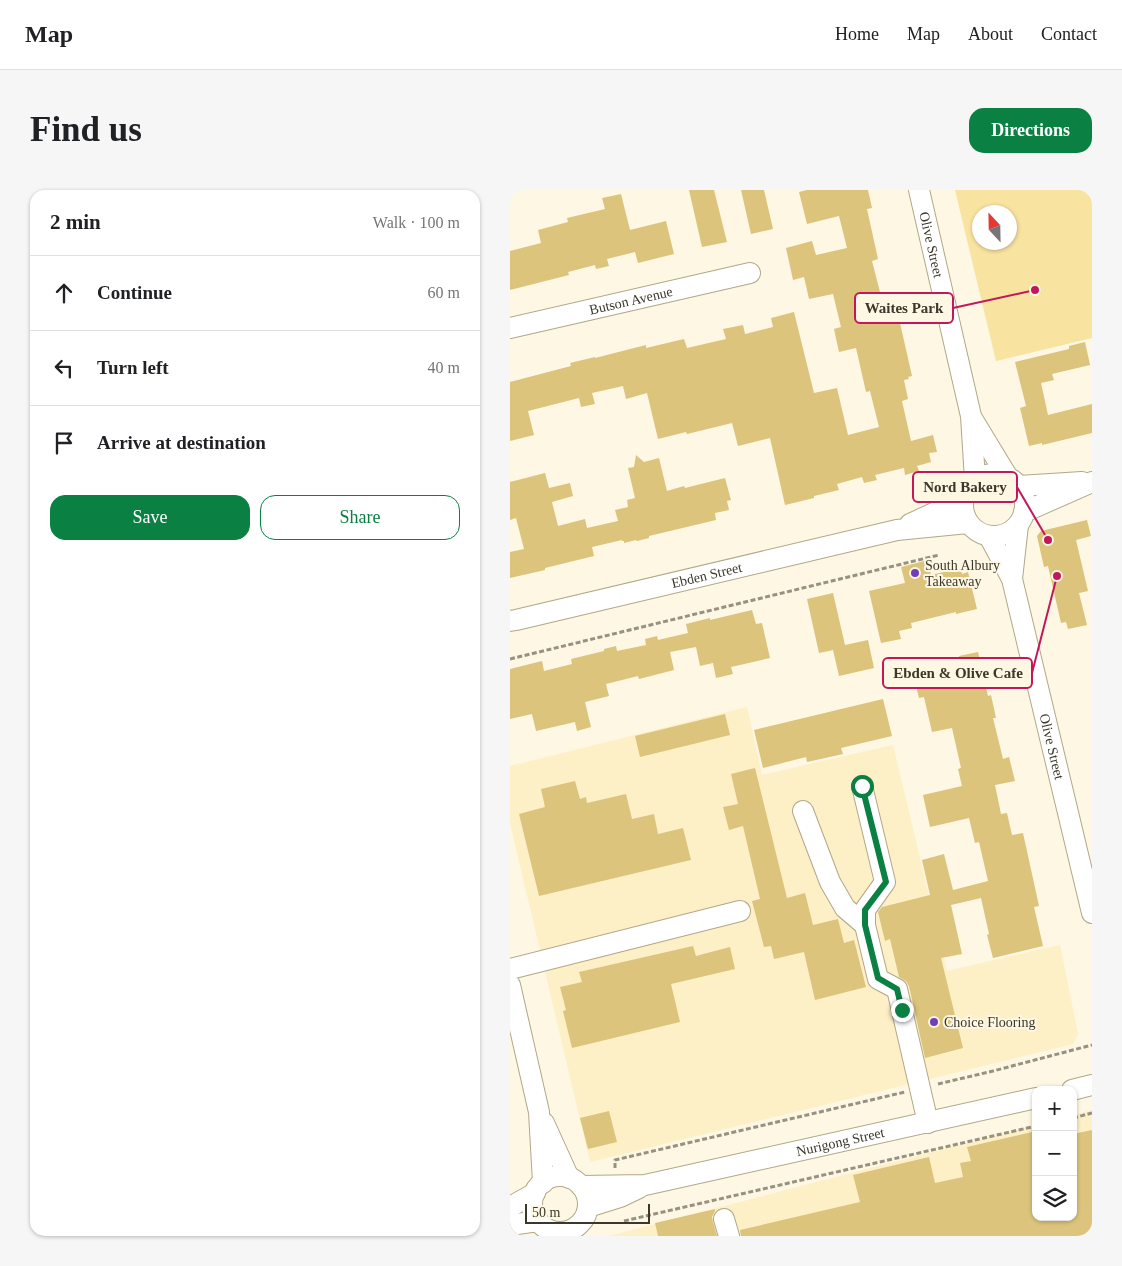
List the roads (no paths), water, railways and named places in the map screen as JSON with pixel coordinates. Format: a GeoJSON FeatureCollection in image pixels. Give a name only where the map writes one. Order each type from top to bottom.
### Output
{"type":"FeatureCollection","features":[{"type":"Feature","properties":{"kind":"street","name":"Olive Street"},"geometry":{"type":"LineString","coordinates":[[919,190],[971,416],[975,480]]}},
{"type":"Feature","properties":{"kind":"street","name":"Butson Avenue"},"geometry":{"type":"LineString","coordinates":[[510,328],[750,273]]}},
{"type":"Feature","properties":{"kind":"street","name":"Olive Street"},"geometry":{"type":"LineString","coordinates":[[971,416],[1013,481]]}},
{"type":"Feature","properties":{"kind":"street"},"geometry":{"type":"LineString","coordinates":[[990,474],[999,474],[1013,481],[1092,482],[1021,519],[1012,530],[997,536],[989,536],[974,529],[968,523],[963,507],[966,492],[975,480],[990,474]]}},
{"type":"Feature","properties":{"kind":"street"},"geometry":{"type":"LineString","coordinates":[[1013,481],[1025,498],[1021,519]]}},
{"type":"Feature","properties":{"kind":"street","name":"Ebden Street"},"geometry":{"type":"LineString","coordinates":[[897,530],[964,499]]}},
{"type":"Feature","properties":{"kind":"street","name":"Olive Street"},"geometry":{"type":"LineString","coordinates":[[1012,579],[1021,519]]}},
{"type":"Feature","properties":{"kind":"street","name":"Ebden Street"},"geometry":{"type":"LineString","coordinates":[[512,622],[897,530],[968,523]]}},
{"type":"Feature","properties":{"kind":"street","name":"Olive Street"},"geometry":{"type":"LineString","coordinates":[[989,536],[1012,579],[1092,913]]}},
{"type":"Feature","properties":{"kind":"street"},"geometry":{"type":"LineString","coordinates":[[862,786],[886,882],[865,910],[865,925],[878,978],[897,989],[928,1123]]}},
{"type":"Feature","properties":{"kind":"street"},"geometry":{"type":"LineString","coordinates":[[802,811],[830,882],[845,908],[865,925]]}},
{"type":"Feature","properties":{"kind":"street"},"geometry":{"type":"LineString","coordinates":[[510,969],[740,911]]}},
{"type":"Feature","properties":{"kind":"street"},"geometry":{"type":"LineString","coordinates":[[510,986],[539,1112],[539,1188],[533,1200],[533,1208],[538,1221],[558,1234],[574,1229],[583,1222],[588,1200],[586,1192],[575,1182],[560,1176],[551,1178],[539,1188],[510,1206]]}},
{"type":"Feature","properties":{"kind":"street"},"geometry":{"type":"LineString","coordinates":[[1077,1089],[1092,1085]]}},
{"type":"Feature","properties":{"kind":"street","name":"Nurigong Street"},"geometry":{"type":"LineString","coordinates":[[583,1222],[620,1197],[645,1185],[1032,1099]]}},
{"type":"Feature","properties":{"kind":"street"},"geometry":{"type":"LineString","coordinates":[[539,1112],[575,1182]]}},
{"type":"Feature","properties":{"kind":"street","name":"Nurigong Street"},"geometry":{"type":"LineString","coordinates":[[575,1182],[645,1185]]}},
{"type":"Feature","properties":{"kind":"street"},"geometry":{"type":"LineString","coordinates":[[510,1225],[538,1221]]}},
{"type":"Feature","properties":{"kind":"place","name":"Waites Park"},"geometry":{"type":"Point","coordinates":[1035,290]}},
{"type":"Feature","properties":{"kind":"place","name":"Nord Bakery"},"geometry":{"type":"Point","coordinates":[1048,540]}},
{"type":"Feature","properties":{"kind":"place","name":"South Albury Takeaway"},"geometry":{"type":"Point","coordinates":[915,573]}},
{"type":"Feature","properties":{"kind":"place","name":"Ebden & Olive Cafe"},"geometry":{"type":"Point","coordinates":[1057,576]}},
{"type":"Feature","properties":{"kind":"place","name":"Choice Flooring"},"geometry":{"type":"Point","coordinates":[934,1022]}}]}
